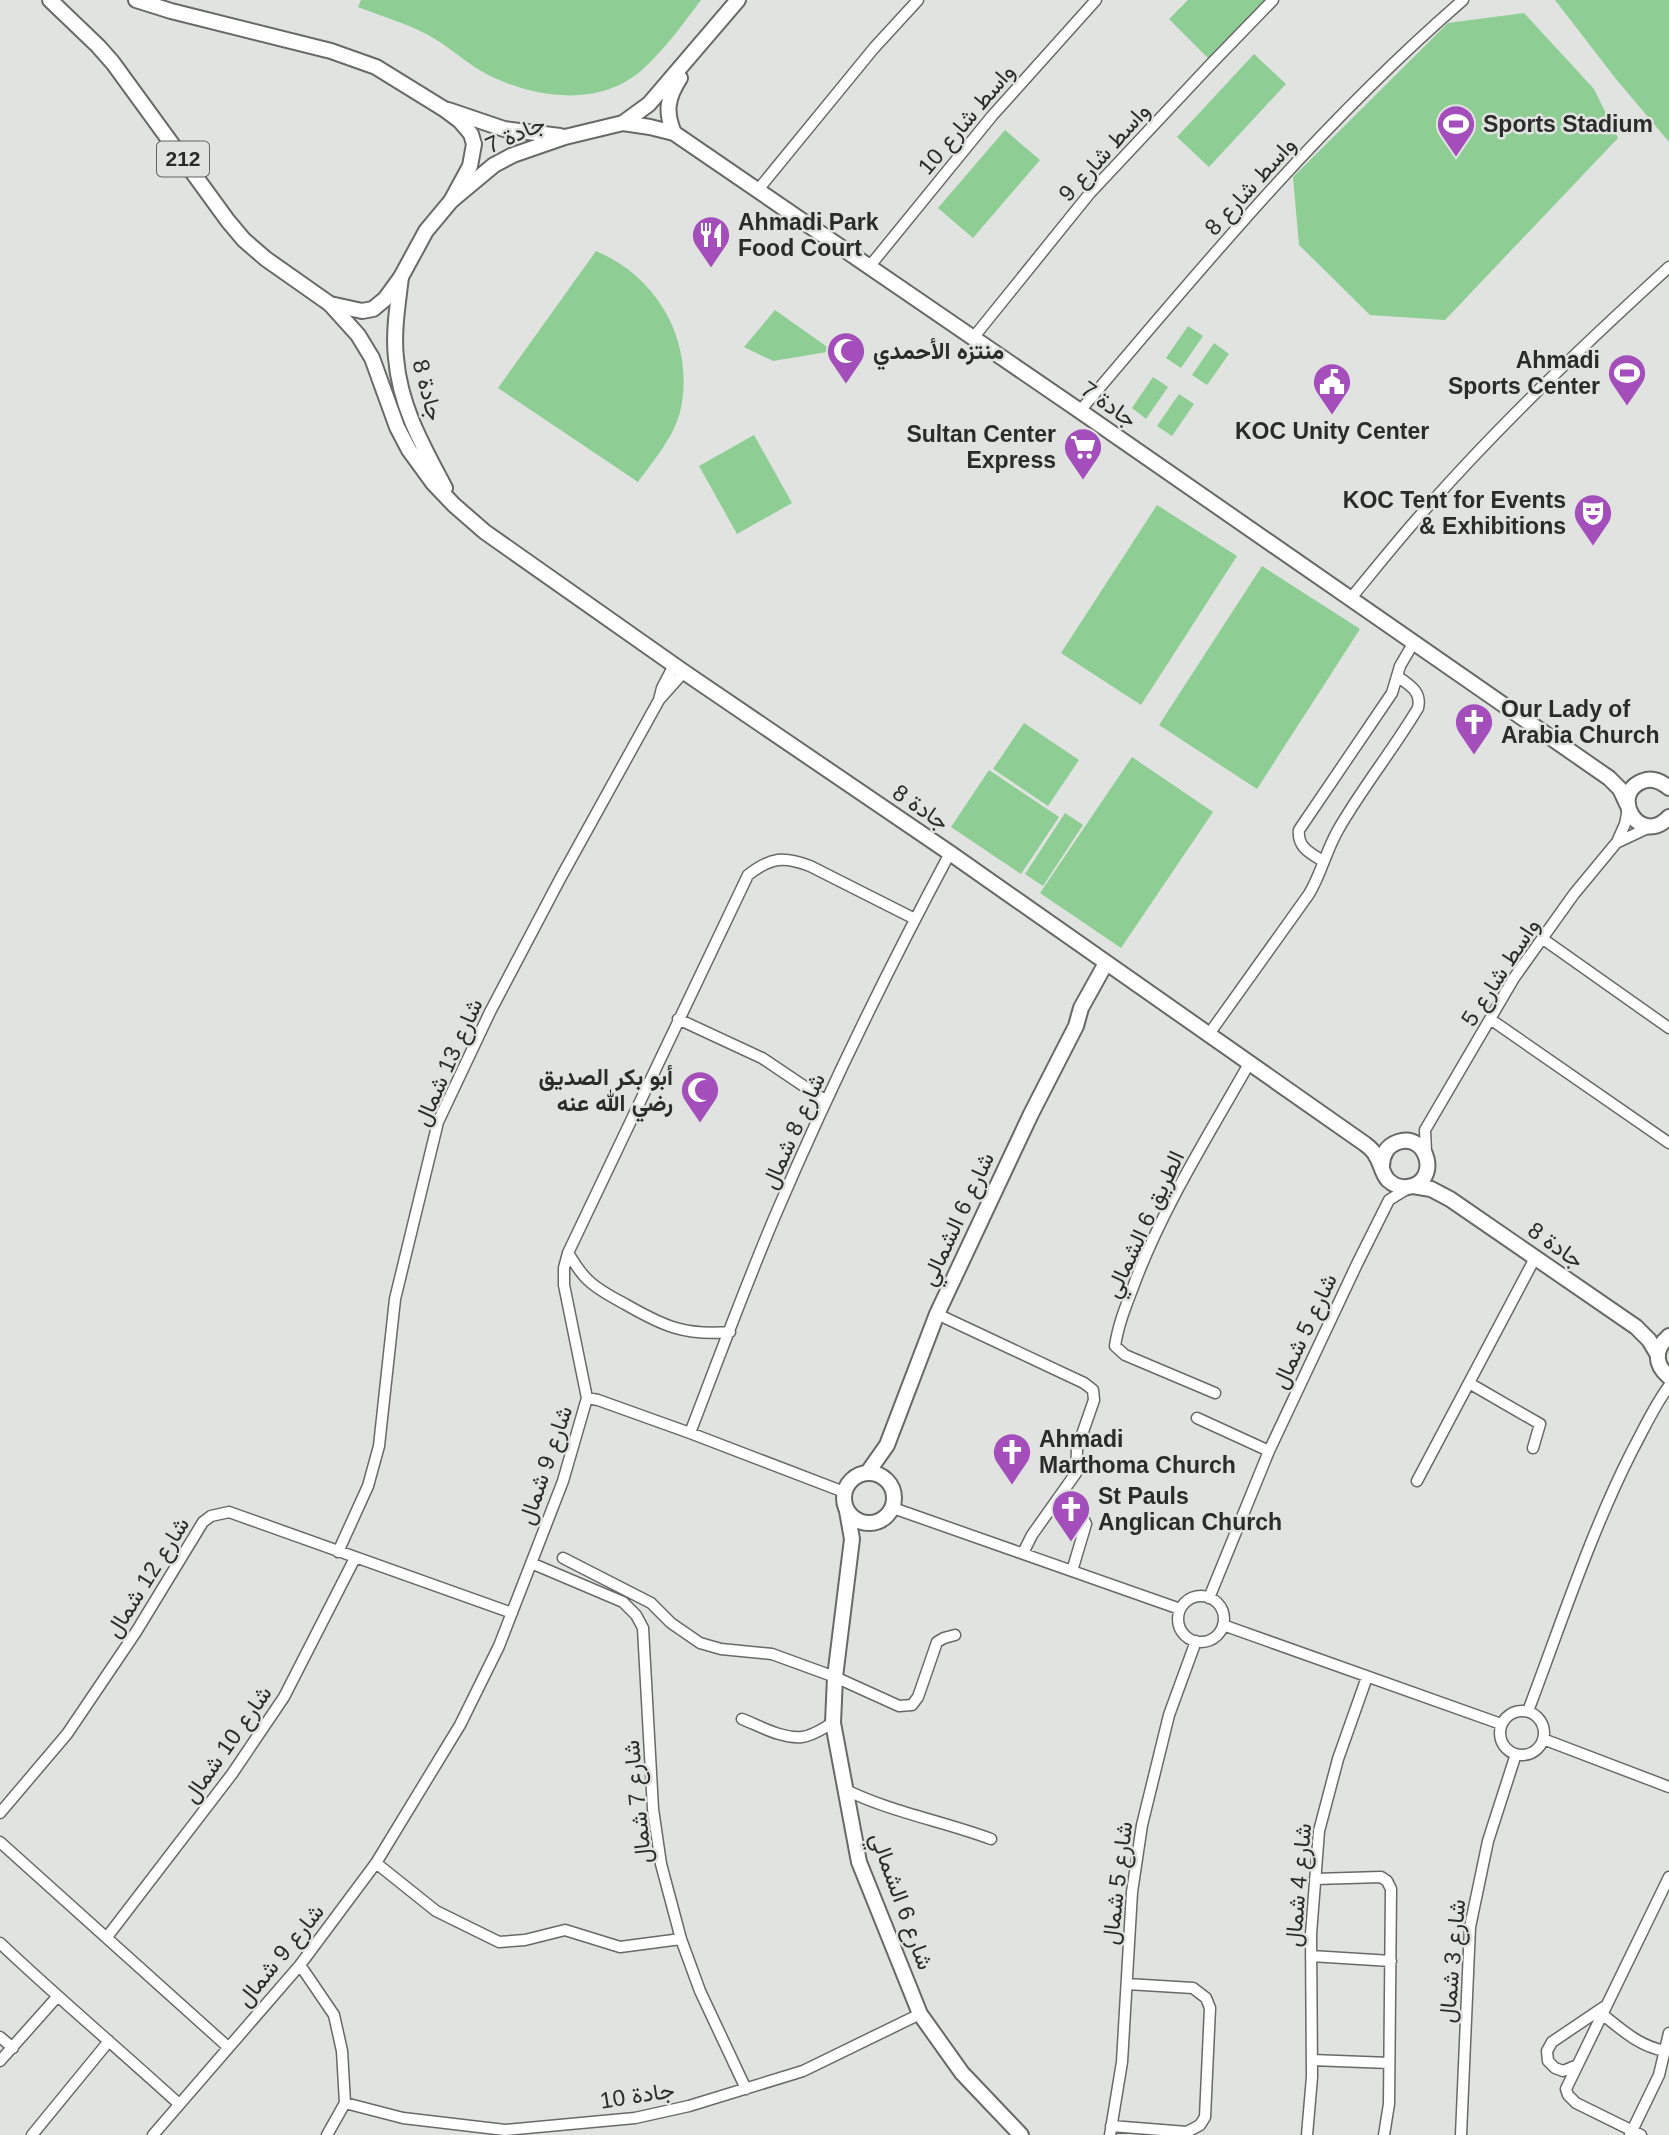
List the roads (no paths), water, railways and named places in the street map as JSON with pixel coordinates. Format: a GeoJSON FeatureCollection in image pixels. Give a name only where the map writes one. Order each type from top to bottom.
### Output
{"type":"FeatureCollection","features":[{"type":"Feature","properties":{"kind":"main road","name":"212"},"geometry":{"type":"LineString","coordinates":[[50,0],[113,63],[244,240],[266,259],[330,304],[362,310],[373,309],[385,299],[401,277],[426,232],[451,201],[470,166],[474,144],[471,134],[444,108],[389,74],[362,61],[136,0]]}},
{"type":"Feature","properties":{"kind":"main road"},"geometry":{"type":"LineString","coordinates":[[623,123],[649,104],[738,0]]}},
{"type":"Feature","properties":{"kind":"main road"},"geometry":{"type":"LineString","coordinates":[[674,133],[669,121],[668,103],[673,89],[707,36]]}},
{"type":"Feature","properties":{"kind":"main road","name":"جادة 7"},"geometry":{"type":"LineString","coordinates":[[444,108],[518,132],[565,136]]}},
{"type":"Feature","properties":{"kind":"main road","name":"جادة 7"},"geometry":{"type":"LineString","coordinates":[[451,201],[494,165],[565,136],[623,123],[674,133],[1609,778],[1620,789],[1637,822],[1662,824]]}},
{"type":"Feature","properties":{"kind":"main road","name":"جادة 8"},"geometry":{"type":"LineString","coordinates":[[401,277],[396,358],[405,405],[416,434],[454,505]]}},
{"type":"Feature","properties":{"kind":"main road","name":"جادة 8"},"geometry":{"type":"LineString","coordinates":[[330,304],[358,335],[372,358],[397,427],[409,450],[433,483],[485,531],[1366,1143],[1383,1170]]}},
{"type":"Feature","properties":{"kind":"main road","name":"جادة 7"},"geometry":{"type":"LineString","coordinates":[[1609,778],[1624,783],[1665,781]]}},
{"type":"Feature","properties":{"kind":"main road"},"geometry":{"type":"LineString","coordinates":[[1628,806],[1633,787],[1640,782]]}},
{"type":"Feature","properties":{"kind":"main road","name":"شارع 6 الشمالي"},"geometry":{"type":"LineString","coordinates":[[868,1472],[882,1454],[891,1436],[937,1314],[1026,1125],[1076,1026],[1086,1016],[1110,965]]}},
{"type":"Feature","properties":{"kind":"main road","name":"جادة 8"},"geometry":{"type":"LineString","coordinates":[[1366,1143],[1396,1143]]}},
{"type":"Feature","properties":{"kind":"main road"},"geometry":{"type":"LineString","coordinates":[[1396,1143],[1418,1145],[1427,1157],[1424,1178],[1412,1186],[1396,1186],[1388,1180],[1383,1170],[1382,1159],[1396,1143]]}},
{"type":"Feature","properties":{"kind":"main road","name":"جادة 8"},"geometry":{"type":"LineString","coordinates":[[1427,1157],[1438,1182],[1450,1199]]}},
{"type":"Feature","properties":{"kind":"main road","name":"جادة 8"},"geometry":{"type":"LineString","coordinates":[[1412,1186],[1431,1189],[1450,1199],[1636,1327],[1648,1340],[1663,1367]]}},
{"type":"Feature","properties":{"kind":"main road","name":"جادة 8"},"geometry":{"type":"LineString","coordinates":[[1636,1327],[1669,1334]]}},
{"type":"Feature","properties":{"kind":"main road"},"geometry":{"type":"LineString","coordinates":[[1663,1367],[1661,1343],[1669,1334]]}},
{"type":"Feature","properties":{"kind":"main road","name":"شارع 6 الشمالي"},"geometry":{"type":"LineString","coordinates":[[890,1482],[888,1457],[891,1436]]}},
{"type":"Feature","properties":{"kind":"main road"},"geometry":{"type":"LineString","coordinates":[[868,1472],[883,1476],[890,1482],[895,1499],[888,1516],[871,1523],[853,1518],[844,1502],[844,1492],[853,1478],[868,1472]]}},
{"type":"Feature","properties":{"kind":"main road","name":"شارع 6 الشمالي"},"geometry":{"type":"LineString","coordinates":[[847,1511],[852,1531],[835,1677],[833,1723],[859,1862],[920,2014],[962,2073],[1021,2135]]}},
{"type":"Feature","properties":{"kind":"main road","name":"شارع 6 الشمالي"},"geometry":{"type":"LineString","coordinates":[[849,1563],[858,1542],[871,1523]]}},
{"type":"Feature","properties":{"kind":"street"},"geometry":{"type":"LineString","coordinates":[[757,191],[874,48],[918,0]]}},
{"type":"Feature","properties":{"kind":"street","name":"واسط شارع 10"},"geometry":{"type":"LineString","coordinates":[[869,267],[992,116],[1096,0]]}},
{"type":"Feature","properties":{"kind":"street","name":"واسط شارع 9"},"geometry":{"type":"LineString","coordinates":[[974,338],[1090,193],[1273,0]]}},
{"type":"Feature","properties":{"kind":"street","name":"واسط شارع 8"},"geometry":{"type":"LineString","coordinates":[[1080,411],[1235,229],[1346,108],[1463,0]]}},
{"type":"Feature","properties":{"kind":"street"},"geometry":{"type":"LineString","coordinates":[[1351,598],[1422,513],[1508,421],[1594,335],[1669,267]]}},
{"type":"Feature","properties":{"kind":"street"},"geometry":{"type":"LineString","coordinates":[[1323,861],[1302,845],[1299,830],[1389,699],[1402,662],[1413,642]]}},
{"type":"Feature","properties":{"kind":"street","name":"شارع 13 شمال"},"geometry":{"type":"LineString","coordinates":[[338,1552],[368,1486],[379,1446],[395,1299],[438,1122],[490,1012],[554,890],[659,700],[662,688],[679,668]]}},
{"type":"Feature","properties":{"kind":"street"},"geometry":{"type":"LineString","coordinates":[[1209,1034],[1309,894],[1318,878],[1328,847],[1418,708],[1416,691],[1397,676]]}},
{"type":"Feature","properties":{"kind":"street","name":"واسط شارع 5"},"geometry":{"type":"LineString","coordinates":[[1427,1157],[1426,1130],[1514,978],[1574,894],[1617,842],[1625,824],[1628,806]]}},
{"type":"Feature","properties":{"kind":"street","name":"واسط شارع 5"},"geometry":{"type":"LineString","coordinates":[[1617,842],[1662,824]]}},
{"type":"Feature","properties":{"kind":"street","name":"شارع 8 شمال"},"geometry":{"type":"LineString","coordinates":[[690,1433],[775,1217],[826,1101],[950,853]]}},
{"type":"Feature","properties":{"kind":"street","name":"شارع 9 شمال"},"geometry":{"type":"LineString","coordinates":[[153,2135],[300,1965],[376,1863],[460,1726],[499,1646],[563,1481],[587,1398],[564,1284],[568,1253],[748,875],[768,862],[792,859],[915,919]]}},
{"type":"Feature","properties":{"kind":"street"},"geometry":{"type":"LineString","coordinates":[[1543,939],[1669,1028]]}},
{"type":"Feature","properties":{"kind":"street"},"geometry":{"type":"LineString","coordinates":[[678,1018],[762,1058],[826,1101]]}},
{"type":"Feature","properties":{"kind":"street"},"geometry":{"type":"LineString","coordinates":[[1490,1019],[1669,1143]]}},
{"type":"Feature","properties":{"kind":"street","name":"الطريق 6 الشمالي"},"geometry":{"type":"LineString","coordinates":[[1215,1393],[1125,1355],[1115,1346],[1117,1331],[1142,1264],[1180,1185],[1250,1062]]}},
{"type":"Feature","properties":{"kind":"street"},"geometry":{"type":"LineString","coordinates":[[1396,1143],[1426,1130]]}},
{"type":"Feature","properties":{"kind":"street"},"geometry":{"type":"LineString","coordinates":[[1383,1170],[1389,1200],[1412,1186]]}},
{"type":"Feature","properties":{"kind":"street","name":"شارع 5 شمال"},"geometry":{"type":"LineString","coordinates":[[1209,1598],[1269,1451],[1389,1200]]}},
{"type":"Feature","properties":{"kind":"street"},"geometry":{"type":"LineString","coordinates":[[568,1253],[586,1279],[656,1322],[705,1334],[730,1332]]}},
{"type":"Feature","properties":{"kind":"street"},"geometry":{"type":"LineString","coordinates":[[1418,1481],[1535,1258]]}},
{"type":"Feature","properties":{"kind":"street"},"geometry":{"type":"LineString","coordinates":[[937,1314],[1084,1383],[1093,1391],[1094,1400],[1076,1453],[1076,1473],[1032,1535],[1023,1553]]}},
{"type":"Feature","properties":{"kind":"street"},"geometry":{"type":"LineString","coordinates":[[1659,1399],[1663,1367]]}},
{"type":"Feature","properties":{"kind":"street"},"geometry":{"type":"LineString","coordinates":[[1469,1382],[1540,1424],[1533,1448]]}},
{"type":"Feature","properties":{"kind":"street"},"geometry":{"type":"LineString","coordinates":[[1528,1711],[1594,1536],[1659,1399],[1669,1386]]}},
{"type":"Feature","properties":{"kind":"street"},"geometry":{"type":"LineString","coordinates":[[587,1398],[690,1433],[844,1492]]}},
{"type":"Feature","properties":{"kind":"street"},"geometry":{"type":"LineString","coordinates":[[1197,1419],[1269,1451]]}},
{"type":"Feature","properties":{"kind":"street"},"geometry":{"type":"LineString","coordinates":[[1056,1502],[1083,1518],[1086,1524],[1072,1571]]}},
{"type":"Feature","properties":{"kind":"street"},"geometry":{"type":"LineString","coordinates":[[893,1508],[1180,1609]]}},
{"type":"Feature","properties":{"kind":"street","name":"شارع 12 شمال"},"geometry":{"type":"LineString","coordinates":[[0,1813],[67,1734],[136,1632],[203,1522],[211,1516],[229,1512],[512,1613]]}},
{"type":"Feature","properties":{"kind":"street","name":"شارع 10 شمال"},"geometry":{"type":"LineString","coordinates":[[107,1937],[232,1774],[284,1697],[355,1558]]}},
{"type":"Feature","properties":{"kind":"street"},"geometry":{"type":"LineString","coordinates":[[563,1558],[651,1603],[671,1623],[700,1643],[721,1649],[772,1654],[835,1677],[899,1706],[912,1705],[918,1698],[937,1642],[944,1637],[955,1635]]}},
{"type":"Feature","properties":{"kind":"street","name":"شارع 7 شمال"},"geometry":{"type":"LineString","coordinates":[[531,1563],[623,1602],[636,1615],[643,1628],[653,1809],[661,1864],[681,1938],[700,1991],[746,2089]]}},
{"type":"Feature","properties":{"kind":"street"},"geometry":{"type":"LineString","coordinates":[[1194,1597],[1209,1598],[1217,1603],[1224,1617],[1219,1633],[1204,1642],[1185,1636],[1178,1617],[1180,1609],[1194,1597]]}},
{"type":"Feature","properties":{"kind":"street"},"geometry":{"type":"LineString","coordinates":[[1223,1625],[1501,1724]]}},
{"type":"Feature","properties":{"kind":"street","name":"شارع 5 شمال"},"geometry":{"type":"LineString","coordinates":[[1110,2131],[1122,2062],[1132,1892],[1142,1825],[1169,1715],[1196,1641]]}},
{"type":"Feature","properties":{"kind":"street","name":"شارع 4 شمال"},"geometry":{"type":"LineString","coordinates":[[1307,2135],[1312,2077],[1311,1956],[1319,1831],[1338,1759],[1367,1677]]}},
{"type":"Feature","properties":{"kind":"street"},"geometry":{"type":"LineString","coordinates":[[1518,1710],[1528,1711],[1538,1718],[1544,1728],[1543,1739],[1537,1749],[1527,1755],[1516,1754],[1505,1748],[1499,1736],[1501,1724],[1508,1715],[1518,1710]]}},
{"type":"Feature","properties":{"kind":"street"},"geometry":{"type":"LineString","coordinates":[[742,1719],[783,1735],[801,1737],[833,1723]]}},
{"type":"Feature","properties":{"kind":"street"},"geometry":{"type":"LineString","coordinates":[[1543,1739],[1669,1787]]}},
{"type":"Feature","properties":{"kind":"street","name":"شارع 3 شمال"},"geometry":{"type":"LineString","coordinates":[[1461,2135],[1470,1927],[1488,1841],[1516,1754]]}},
{"type":"Feature","properties":{"kind":"street"},"geometry":{"type":"LineString","coordinates":[[844,1789],[867,1800],[954,1825],[991,1839]]}},
{"type":"Feature","properties":{"kind":"street"},"geometry":{"type":"LineString","coordinates":[[0,1842],[228,2047]]}},
{"type":"Feature","properties":{"kind":"street"},"geometry":{"type":"LineString","coordinates":[[376,1863],[436,1911],[499,1942],[525,1940],[565,1930],[620,1947],[681,1938]]}},
{"type":"Feature","properties":{"kind":"street"},"geometry":{"type":"LineString","coordinates":[[1315,1879],[1381,1877],[1391,1889],[1389,2104],[1384,2135]]}},
{"type":"Feature","properties":{"kind":"street"},"geometry":{"type":"LineString","coordinates":[[1669,1877],[1575,2066],[1566,2089],[1568,2095],[1576,2103],[1634,2134],[1659,2076],[1669,2033]]}},
{"type":"Feature","properties":{"kind":"street"},"geometry":{"type":"LineString","coordinates":[[0,1943],[179,2104]]}},
{"type":"Feature","properties":{"kind":"street"},"geometry":{"type":"LineString","coordinates":[[1311,1956],[1391,1961]]}},
{"type":"Feature","properties":{"kind":"street"},"geometry":{"type":"LineString","coordinates":[[300,1965],[334,2015],[342,2051],[345,2103],[327,2135]]}},
{"type":"Feature","properties":{"kind":"street"},"geometry":{"type":"LineString","coordinates":[[1110,2131],[1187,2132],[1200,2125],[1205,2116],[1210,2008],[1206,1998],[1193,1988],[1127,1984]]}},
{"type":"Feature","properties":{"kind":"street"},"geometry":{"type":"LineString","coordinates":[[0,2062],[57,1997]]}},
{"type":"Feature","properties":{"kind":"street"},"geometry":{"type":"LineString","coordinates":[[1604,2010],[1637,2042],[1665,2051]]}},
{"type":"Feature","properties":{"kind":"street"},"geometry":{"type":"LineString","coordinates":[[1575,2066],[1563,2071],[1555,2068],[1548,2061],[1547,2051],[1552,2042],[1604,2010]]}},
{"type":"Feature","properties":{"kind":"street","name":"جادة 10"},"geometry":{"type":"LineString","coordinates":[[345,2103],[403,2118],[505,2130],[544,2130],[635,2118],[689,2106],[803,2071],[920,2014]]}},
{"type":"Feature","properties":{"kind":"street"},"geometry":{"type":"LineString","coordinates":[[0,2036],[13,2048]]}},
{"type":"Feature","properties":{"kind":"street"},"geometry":{"type":"LineString","coordinates":[[32,2135],[109,2041]]}},
{"type":"Feature","properties":{"kind":"street"},"geometry":{"type":"LineString","coordinates":[[1312,2060],[1389,2063]]}},
{"type":"Feature","properties":{"kind":"place","name":"Sports Stadium"},"geometry":{"type":"Point","coordinates":[1456,158]}},
{"type":"Feature","properties":{"kind":"place","name":"Ahmadi Park Food Court"},"geometry":{"type":"Point","coordinates":[711,269]}},
{"type":"Feature","properties":{"kind":"place","name":"منتزه الأحمدي"},"geometry":{"type":"Point","coordinates":[846,385]}},
{"type":"Feature","properties":{"kind":"place","name":"Ahmadi Sports Center"},"geometry":{"type":"Point","coordinates":[1627,407]}},
{"type":"Feature","properties":{"kind":"place","name":"KOC Unity Center"},"geometry":{"type":"Point","coordinates":[1332,416]}},
{"type":"Feature","properties":{"kind":"place","name":"Sultan Center Express"},"geometry":{"type":"Point","coordinates":[1083,481]}},
{"type":"Feature","properties":{"kind":"place","name":"KOC Tent for Events & Exhibitions"},"geometry":{"type":"Point","coordinates":[1593,547]}},
{"type":"Feature","properties":{"kind":"place","name":"Our Lady of Arabia Church"},"geometry":{"type":"Point","coordinates":[1474,756]}},
{"type":"Feature","properties":{"kind":"place","name":"أبو بكر الصديق رضي الله عنه"},"geometry":{"type":"Point","coordinates":[700,1124]}},
{"type":"Feature","properties":{"kind":"place","name":"Ahmadi Marthoma Church"},"geometry":{"type":"Point","coordinates":[1012,1486]}},
{"type":"Feature","properties":{"kind":"place","name":"St Pauls Anglican Church"},"geometry":{"type":"Point","coordinates":[1071,1543]}}]}
